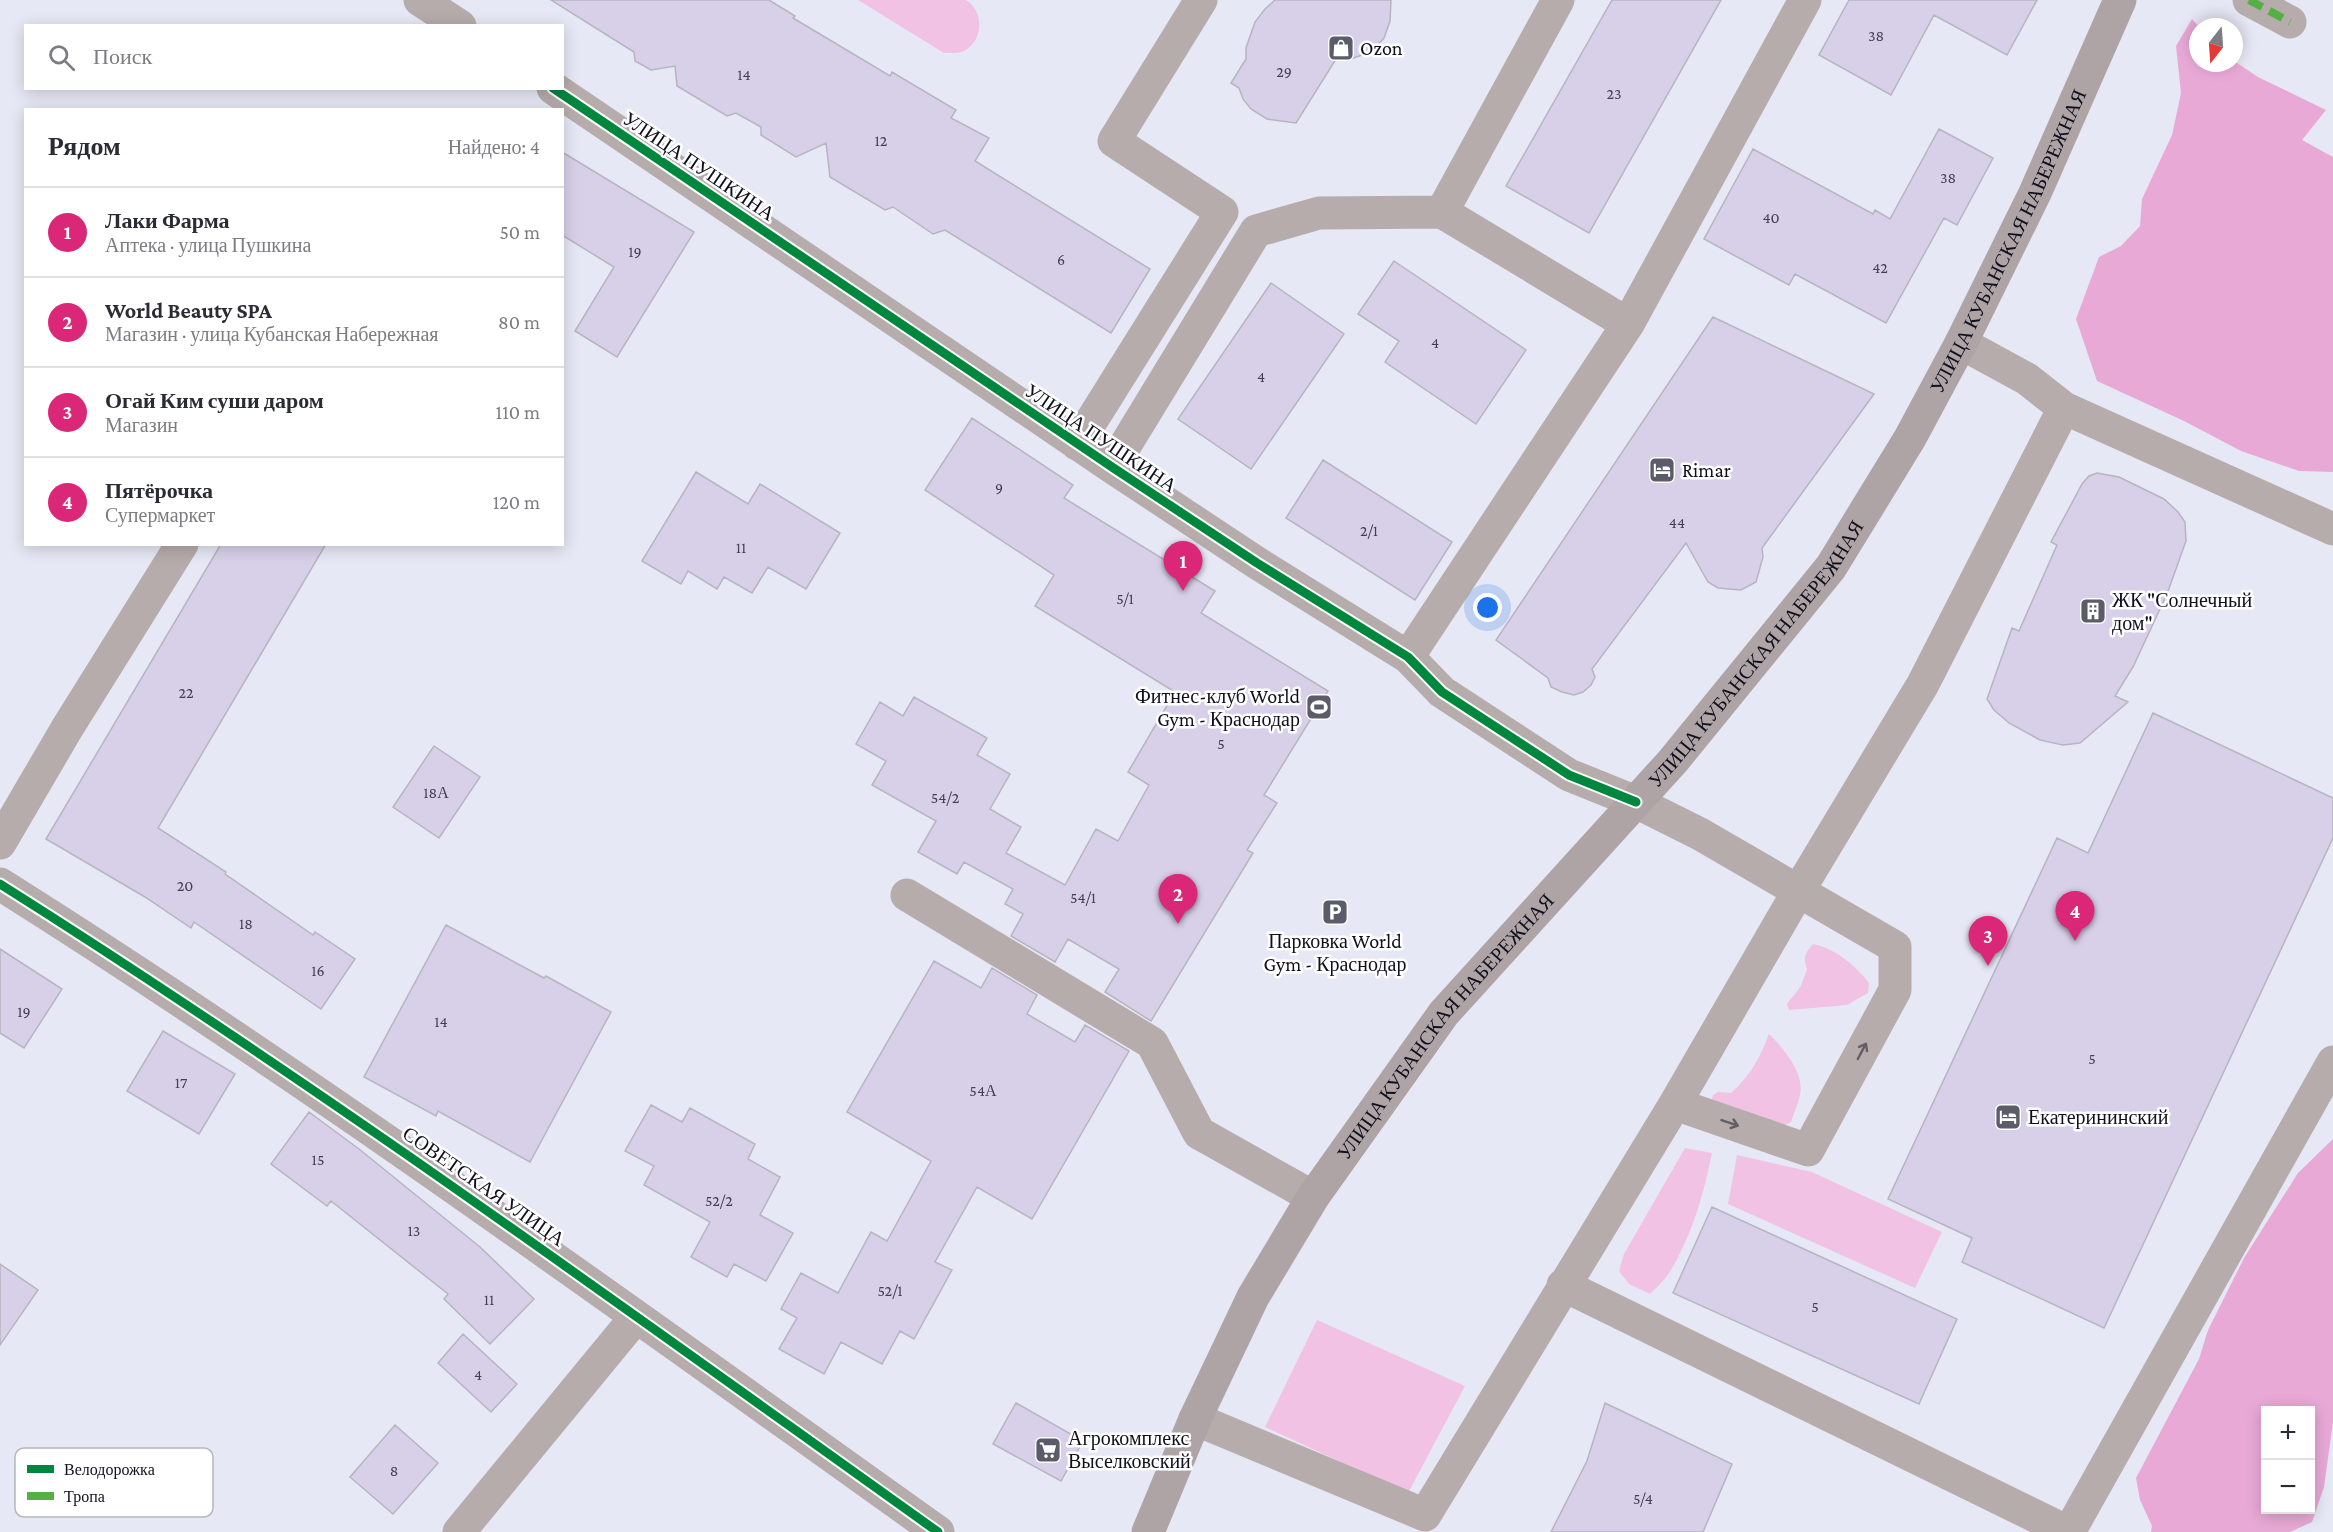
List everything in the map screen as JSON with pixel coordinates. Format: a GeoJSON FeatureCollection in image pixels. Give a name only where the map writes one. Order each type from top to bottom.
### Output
{"type":"FeatureCollection","features":[{"type":"Feature","properties":{"kind":"main road","name":"УЛИЦА КУБАНСКАЯ НАБЕРЕЖНАЯ"},"geometry":{"type":"LineString","coordinates":[[1148,1532],[1195,1419],[1253,1297],[1313,1197],[1444,1013],[1680,752],[1831,567],[1910,438],[1961,343],[2035,193],[2120,0]]}},
{"type":"Feature","properties":{"kind":"street"},"geometry":{"type":"LineString","coordinates":[[420,0],[457,24]]}},
{"type":"Feature","properties":{"kind":"street"},"geometry":{"type":"LineString","coordinates":[[1077,444],[1222,212],[1114,141],[1201,0]]}},
{"type":"Feature","properties":{"kind":"street"},"geometry":{"type":"LineString","coordinates":[[1442,212],[1558,0]]}},
{"type":"Feature","properties":{"kind":"street"},"geometry":{"type":"LineString","coordinates":[[1408,657],[1628,324],[1805,0]]}},
{"type":"Feature","properties":{"kind":"street"},"geometry":{"type":"LineString","coordinates":[[2249,0],[2290,22]]}},
{"type":"Feature","properties":{"kind":"street","name":"УЛИЦА ПУШКИНА"},"geometry":{"type":"LineString","coordinates":[[556,90],[1077,444],[1257,563],[1408,657],[1442,692],[1569,775],[1636,802],[1700,834],[1895,947],[1895,990],[1808,1150],[1675,1104]]}},
{"type":"Feature","properties":{"kind":"street"},"geometry":{"type":"LineString","coordinates":[[1112,467],[1256,231],[1318,213],[1442,212],[1628,324]]}},
{"type":"Feature","properties":{"kind":"street"},"geometry":{"type":"LineString","coordinates":[[1961,343],[2027,379],[2064,408],[2333,529]]}},
{"type":"Feature","properties":{"kind":"street"},"geometry":{"type":"LineString","coordinates":[[1195,1419],[1425,1515],[1675,1104],[1799,890],[1923,684],[2064,408]]}},
{"type":"Feature","properties":{"kind":"street"},"geometry":{"type":"LineString","coordinates":[[0,843],[66,730],[181,546]]}},
{"type":"Feature","properties":{"kind":"street","name":"СОВЕТСКАЯ УЛИЦА"},"geometry":{"type":"LineString","coordinates":[[0,884],[207,1018],[439,1175],[938,1532]]}},
{"type":"Feature","properties":{"kind":"street"},"geometry":{"type":"LineString","coordinates":[[907,895],[1152,1043],[1199,1133],[1313,1197]]}},
{"type":"Feature","properties":{"kind":"street"},"geometry":{"type":"LineString","coordinates":[[1563,1286],[2069,1532],[2333,1062]]}},
{"type":"Feature","properties":{"kind":"street"},"geometry":{"type":"LineString","coordinates":[[459,1532],[636,1317]]}},
{"type":"Feature","properties":{"kind":"shaded area"},"geometry":{"type":"Polygon","coordinates":[[[858,0],[966,0],[976,10],[979,31],[973,44],[965,51],[944,53],[858,0]]]}},
{"type":"Feature","properties":{"kind":"shaded area"},"geometry":{"type":"Polygon","coordinates":[[[2189,24],[2189,72],[2243,72],[2243,67],[2258,77],[2326,110],[2302,140],[2333,157],[2333,472],[2299,471],[2241,451],[2184,421],[2097,381],[2076,319],[2099,257],[2121,246],[2140,226],[2142,199],[2172,135],[2181,93],[2176,46],[2189,24]]]}},
{"type":"Feature","properties":{"kind":"shaded area"},"geometry":{"type":"Polygon","coordinates":[[[1813,944],[1837,954],[1858,970],[1869,983],[1868,993],[1847,1005],[1789,1010],[1787,1004],[1801,986],[1807,969],[1806,955],[1813,944]]]}},
{"type":"Feature","properties":{"kind":"shaded area"},"geometry":{"type":"Polygon","coordinates":[[[1769,1034],[1792,1062],[1801,1087],[1791,1122],[1781,1127],[1711,1102],[1713,1095],[1718,1092],[1731,1093],[1744,1080],[1758,1059],[1769,1034]]]}},
{"type":"Feature","properties":{"kind":"shaded area"},"geometry":{"type":"Polygon","coordinates":[[[2333,1139],[2333,1422],[2324,1487],[2315,1513],[2315,1406],[2261,1406],[2261,1514],[2315,1514],[2312,1522],[2290,1532],[2151,1532],[2152,1526],[2140,1500],[2136,1478],[2199,1359],[2208,1330],[2244,1258],[2298,1173],[2333,1139]]]}},
{"type":"Feature","properties":{"kind":"shaded area"},"geometry":{"type":"Polygon","coordinates":[[[1685,1148],[1712,1153],[1705,1183],[1691,1228],[1678,1257],[1667,1277],[1650,1294],[1629,1284],[1619,1271],[1624,1254],[1685,1148]]]}},
{"type":"Feature","properties":{"kind":"shaded area"},"geometry":{"type":"Polygon","coordinates":[[[1737,1155],[1812,1172],[1942,1232],[1915,1288],[1728,1204],[1737,1155]]]}},
{"type":"Feature","properties":{"kind":"shaded area"},"geometry":{"type":"Polygon","coordinates":[[[1317,1320],[1465,1386],[1408,1493],[1265,1427],[1317,1320]]]}},
{"type":"Feature","properties":{"kind":"building"},"geometry":{"type":"Polygon","coordinates":[[[551,0],[769,0],[795,16],[793,18],[890,76],[892,72],[956,110],[951,118],[989,138],[975,161],[1150,269],[1111,333],[945,230],[933,234],[893,207],[885,210],[830,177],[826,143],[796,157],[761,135],[761,127],[736,113],[727,116],[677,86],[675,66],[651,70],[635,61],[634,52],[551,0]]]}},
{"type":"Feature","properties":{"kind":"building"},"geometry":{"type":"Polygon","coordinates":[[[1275,0],[1391,0],[1390,21],[1384,38],[1373,50],[1362,55],[1348,60],[1336,59],[1296,123],[1267,119],[1251,109],[1243,99],[1239,88],[1231,83],[1246,59],[1246,48],[1255,22],[1275,0]]]}},
{"type":"Feature","properties":{"kind":"building"},"geometry":{"type":"Polygon","coordinates":[[[1612,0],[1721,0],[1589,233],[1506,186],[1612,0]]]}},
{"type":"Feature","properties":{"kind":"building"},"geometry":{"type":"Polygon","coordinates":[[[1849,0],[2037,0],[2007,55],[1934,15],[1891,95],[1819,55],[1849,0]]]}},
{"type":"Feature","properties":{"kind":"building"},"geometry":{"type":"Polygon","coordinates":[[[1939,129],[1993,158],[1957,225],[1944,218],[1886,323],[1795,274],[1789,285],[1704,239],[1753,149],[1873,214],[1875,210],[1890,219],[1939,129]]]}},
{"type":"Feature","properties":{"kind":"building"},"geometry":{"type":"Polygon","coordinates":[[[564,153],[694,232],[617,357],[575,331],[614,267],[564,236],[564,153]]]}},
{"type":"Feature","properties":{"kind":"building"},"geometry":{"type":"Polygon","coordinates":[[[1394,261],[1526,350],[1476,424],[1385,362],[1399,341],[1358,314],[1394,261]]]}},
{"type":"Feature","properties":{"kind":"building"},"geometry":{"type":"Polygon","coordinates":[[[1271,283],[1344,334],[1251,469],[1178,419],[1271,283]]]}},
{"type":"Feature","properties":{"kind":"building"},"geometry":{"type":"Polygon","coordinates":[[[1713,317],[1874,394],[1762,548],[1763,557],[1756,582],[1741,590],[1718,588],[1708,582],[1686,543],[1592,669],[1595,677],[1591,685],[1583,692],[1574,695],[1562,692],[1551,687],[1548,678],[1496,640],[1713,317]]]}},
{"type":"Feature","properties":{"kind":"building"},"geometry":{"type":"Polygon","coordinates":[[[972,418],[1073,485],[1064,498],[1215,591],[1201,613],[1328,691],[1264,795],[1277,803],[1247,850],[1253,853],[1151,1021],[1105,992],[1119,969],[1068,939],[1055,962],[1011,936],[1023,914],[1005,904],[1013,889],[964,862],[957,874],[918,852],[936,821],[872,785],[886,761],[856,744],[880,702],[903,716],[914,697],[987,738],[977,755],[1010,774],[990,809],[1021,827],[1006,853],[1065,885],[1096,829],[1118,841],[1149,785],[1128,772],[1175,692],[1035,606],[1054,575],[925,490],[972,418]]]}},
{"type":"Feature","properties":{"kind":"building"},"geometry":{"type":"Polygon","coordinates":[[[1323,460],[1452,542],[1415,600],[1286,518],[1323,460]]]}},
{"type":"Feature","properties":{"kind":"building"},"geometry":{"type":"Polygon","coordinates":[[[696,472],[748,504],[760,484],[840,533],[806,589],[768,567],[752,593],[724,577],[717,589],[688,571],[681,584],[642,561],[696,472]]]}},
{"type":"Feature","properties":{"kind":"building","name":"ЖК \"Солнечный дом\""},"geometry":{"type":"Polygon","coordinates":[[[2097,473],[2119,477],[2164,499],[2185,522],[2186,541],[2167,594],[2133,667],[2115,696],[2128,702],[2080,743],[2063,745],[2040,740],[2009,723],[1994,710],[1987,699],[2012,628],[2019,631],[2057,545],[2051,542],[2082,484],[2089,476],[2097,473]]]}},
{"type":"Feature","properties":{"kind":"building"},"geometry":{"type":"Polygon","coordinates":[[[220,546],[325,546],[158,828],[226,872],[225,874],[313,935],[315,932],[355,959],[321,1009],[194,922],[191,928],[145,897],[46,839],[220,546]]]}},
{"type":"Feature","properties":{"kind":"building"},"geometry":{"type":"Polygon","coordinates":[[[2153,713],[2333,798],[2333,838],[2104,1328],[1962,1262],[1972,1238],[1888,1199],[2057,838],[2088,853],[2153,713]]]}},
{"type":"Feature","properties":{"kind":"building"},"geometry":{"type":"Polygon","coordinates":[[[434,746],[480,777],[439,838],[393,807],[434,746]]]}},
{"type":"Feature","properties":{"kind":"building"},"geometry":{"type":"Polygon","coordinates":[[[446,925],[611,1012],[530,1162],[438,1111],[436,1116],[364,1077],[446,925]]]}},
{"type":"Feature","properties":{"kind":"building"},"geometry":{"type":"Polygon","coordinates":[[[0,949],[62,989],[24,1048],[0,1033],[0,949]]]}},
{"type":"Feature","properties":{"kind":"building"},"geometry":{"type":"Polygon","coordinates":[[[934,961],[981,988],[992,968],[1037,995],[1027,1014],[1075,1042],[1085,1025],[1129,1051],[1032,1219],[977,1187],[935,1262],[952,1270],[914,1339],[900,1331],[882,1364],[841,1342],[824,1374],[779,1349],[797,1318],[781,1309],[801,1273],[838,1293],[871,1232],[887,1241],[931,1161],[847,1112],[934,961]]]}},
{"type":"Feature","properties":{"kind":"building"},"geometry":{"type":"Polygon","coordinates":[[[163,1031],[235,1074],[199,1134],[127,1091],[163,1031]]]}},
{"type":"Feature","properties":{"kind":"building"},"geometry":{"type":"Polygon","coordinates":[[[651,1105],[682,1122],[690,1108],[755,1144],[748,1159],[780,1177],[760,1215],[793,1233],[766,1281],[734,1264],[727,1277],[691,1257],[710,1222],[644,1185],[654,1166],[625,1151],[651,1105]]]}},
{"type":"Feature","properties":{"kind":"building"},"geometry":{"type":"Polygon","coordinates":[[[309,1112],[359,1149],[480,1247],[534,1299],[490,1344],[444,1299],[448,1294],[331,1201],[327,1206],[271,1164],[309,1112]]]}},
{"type":"Feature","properties":{"kind":"building"},"geometry":{"type":"Polygon","coordinates":[[[1712,1207],[1957,1319],[1919,1404],[1673,1293],[1712,1207]]]}},
{"type":"Feature","properties":{"kind":"building"},"geometry":{"type":"Polygon","coordinates":[[[0,1264],[38,1290],[0,1345],[0,1264]]]}},
{"type":"Feature","properties":{"kind":"building"},"geometry":{"type":"Polygon","coordinates":[[[463,1334],[517,1384],[491,1412],[438,1363],[463,1334]]]}},
{"type":"Feature","properties":{"kind":"building"},"geometry":{"type":"Polygon","coordinates":[[[1016,1403],[1083,1441],[1061,1481],[993,1444],[1016,1403]]]}},
{"type":"Feature","properties":{"kind":"building"},"geometry":{"type":"Polygon","coordinates":[[[1605,1403],[1732,1464],[1703,1532],[1551,1532],[1587,1461],[1605,1403]]]}},
{"type":"Feature","properties":{"kind":"building"},"geometry":{"type":"Polygon","coordinates":[[[395,1425],[438,1463],[393,1514],[350,1477],[395,1425]]]}},
{"type":"Feature","properties":{"kind":"marked path"},"geometry":{"type":"LineString","coordinates":[[2249,0],[2290,22]]}},
{"type":"Feature","properties":{"kind":"cycle path"},"geometry":{"type":"LineString","coordinates":[[556,90],[1112,467],[1257,563],[1408,657],[1442,692],[1569,775],[1636,802]]}},
{"type":"Feature","properties":{"kind":"cycle path"},"geometry":{"type":"LineString","coordinates":[[0,884],[120,961],[357,1120],[590,1283],[938,1532]]}},
{"type":"Feature","properties":{"kind":"place","name":"Ozon"},"geometry":{"type":"Point","coordinates":[1341,48]}},
{"type":"Feature","properties":{"kind":"place","name":"Rimar"},"geometry":{"type":"Point","coordinates":[1662,470]}},
{"type":"Feature","properties":{"kind":"place","name":"Лаки Фарма"},"geometry":{"type":"Point","coordinates":[1183,591]}},
{"type":"Feature","properties":{"kind":"place","name":"ЖК \"Солнечный дом\""},"geometry":{"type":"Point","coordinates":[2093,611]}},
{"type":"Feature","properties":{"kind":"place","name":"Фитнес-клуб World Gym - Краснодар"},"geometry":{"type":"Point","coordinates":[1319,707]}},
{"type":"Feature","properties":{"kind":"place","name":"Парковка World Gym - Краснодар"},"geometry":{"type":"Point","coordinates":[1335,912]}},
{"type":"Feature","properties":{"kind":"place","name":"World Beauty SPA"},"geometry":{"type":"Point","coordinates":[1178,924]}},
{"type":"Feature","properties":{"kind":"place","name":"Пятёрочка"},"geometry":{"type":"Point","coordinates":[2075,941]}},
{"type":"Feature","properties":{"kind":"place","name":"Огай Ким суши даром"},"geometry":{"type":"Point","coordinates":[1988,966]}},
{"type":"Feature","properties":{"kind":"place","name":"Екатерининский"},"geometry":{"type":"Point","coordinates":[2008,1117]}},
{"type":"Feature","properties":{"kind":"place","name":"Агрокомплекс Выселковский"},"geometry":{"type":"Point","coordinates":[1048,1450]}}]}
